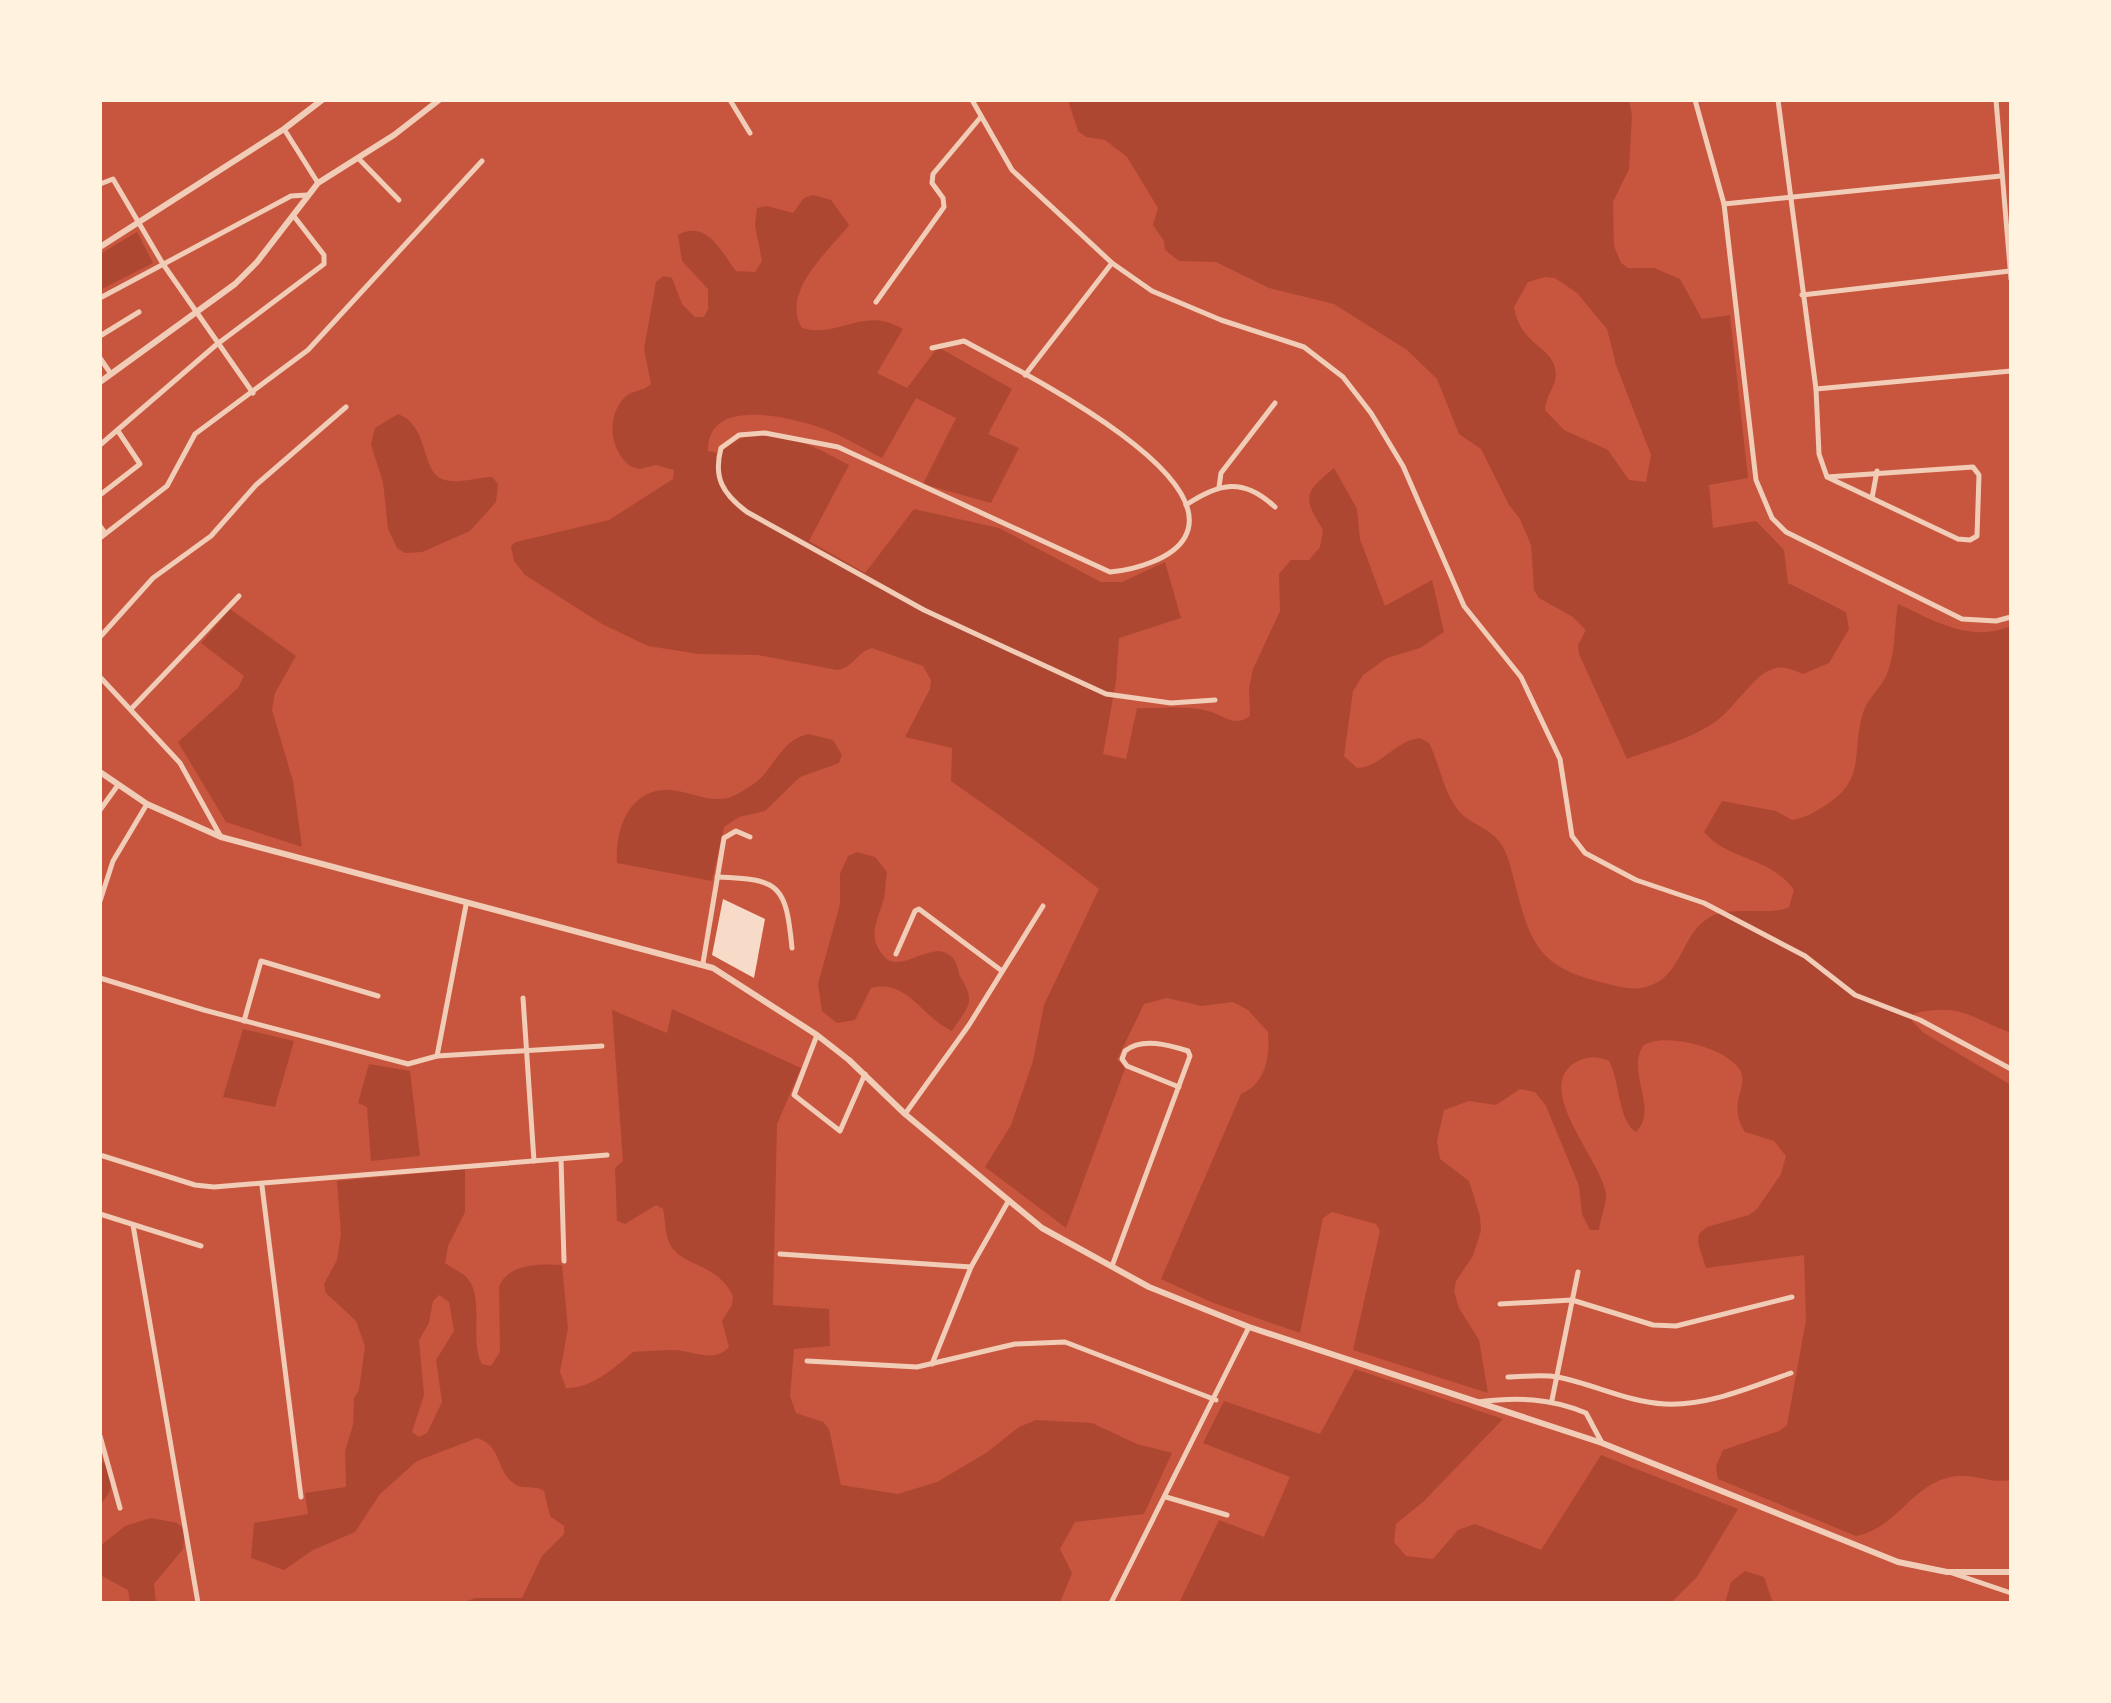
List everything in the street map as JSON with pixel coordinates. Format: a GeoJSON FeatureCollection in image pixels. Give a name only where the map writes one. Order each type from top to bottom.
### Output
{"type":"FeatureCollection","features":[{"type":"Feature","properties":{"kind":"street"},"geometry":{"type":"LineString","coordinates":[[100,247],[284,129],[322,100]]}},
{"type":"Feature","properties":{"kind":"street"},"geometry":{"type":"LineString","coordinates":[[100,382],[197,314],[257,262],[318,183],[359,159],[439,100]]}},
{"type":"Feature","properties":{"kind":"street"},"geometry":{"type":"LineString","coordinates":[[730,100],[750,133]]}},
{"type":"Feature","properties":{"kind":"street"},"geometry":{"type":"LineString","coordinates":[[972,100],[1012,170],[1112,263],[1152,291],[1221,320],[1304,347],[1343,377],[1371,413],[1403,466],[1464,606],[1521,677],[1547,728],[1560,759],[1570,827],[1577,845],[1636,880],[1704,903],[1805,956],[1855,995],[1920,1020],[2011,1069]]}},
{"type":"Feature","properties":{"kind":"street"},"geometry":{"type":"LineString","coordinates":[[1695,100],[1724,204],[1756,480],[1772,518],[1786,532],[1962,619],[1996,621],[2011,617]]}},
{"type":"Feature","properties":{"kind":"street"},"geometry":{"type":"LineString","coordinates":[[1778,100],[1816,389],[1819,454],[1827,477],[1958,539],[1970,540],[1977,536],[1980,527],[1976,469],[1967,466],[1827,477]]}},
{"type":"Feature","properties":{"kind":"street"},"geometry":{"type":"LineString","coordinates":[[1996,100],[2011,279]]}},
{"type":"Feature","properties":{"kind":"street"},"geometry":{"type":"LineString","coordinates":[[876,302],[944,207],[943,198],[932,183],[933,174],[980,118]]}},
{"type":"Feature","properties":{"kind":"street"},"geometry":{"type":"LineString","coordinates":[[284,129],[318,183]]}},
{"type":"Feature","properties":{"kind":"street"},"geometry":{"type":"LineString","coordinates":[[359,159],[399,200]]}},
{"type":"Feature","properties":{"kind":"street"},"geometry":{"type":"LineString","coordinates":[[100,526],[103,535],[167,486],[195,434],[308,350],[482,161]]}},
{"type":"Feature","properties":{"kind":"street"},"geometry":{"type":"LineString","coordinates":[[1724,204],[2001,176]]}},
{"type":"Feature","properties":{"kind":"street"},"geometry":{"type":"LineString","coordinates":[[100,184],[113,179],[163,264],[216,345],[253,393]]}},
{"type":"Feature","properties":{"kind":"street"},"geometry":{"type":"LineString","coordinates":[[100,298],[291,196],[307,195]]}},
{"type":"Feature","properties":{"kind":"street"},"geometry":{"type":"LineString","coordinates":[[100,445],[216,345],[324,264],[324,255],[293,215]]}},
{"type":"Feature","properties":{"kind":"street"},"geometry":{"type":"LineString","coordinates":[[1025,375],[1112,263]]}},
{"type":"Feature","properties":{"kind":"street"},"geometry":{"type":"LineString","coordinates":[[1802,295],[2010,271]]}},
{"type":"Feature","properties":{"kind":"street"},"geometry":{"type":"LineString","coordinates":[[100,336],[139,312]]}},
{"type":"Feature","properties":{"kind":"street"},"geometry":{"type":"LineString","coordinates":[[932,348],[964,341],[1142,446],[1186,505],[1188,531],[1180,545],[1142,566],[1110,572],[838,447],[775,434],[746,434],[721,448],[717,462],[719,484],[747,512],[924,610],[1106,694],[1171,703],[1215,700]]}},
{"type":"Feature","properties":{"kind":"street"},"geometry":{"type":"LineString","coordinates":[[100,358],[111,374]]}},
{"type":"Feature","properties":{"kind":"street"},"geometry":{"type":"LineString","coordinates":[[1816,389],[2011,371]]}},
{"type":"Feature","properties":{"kind":"street"},"geometry":{"type":"LineString","coordinates":[[1219,487],[1221,473],[1275,403]]}},
{"type":"Feature","properties":{"kind":"street"},"geometry":{"type":"LineString","coordinates":[[100,637],[153,578],[211,536],[256,485],[346,407]]}},
{"type":"Feature","properties":{"kind":"street"},"geometry":{"type":"LineString","coordinates":[[100,495],[140,464],[118,431]]}},
{"type":"Feature","properties":{"kind":"street"},"geometry":{"type":"LineString","coordinates":[[1872,498],[1877,471]]}},
{"type":"Feature","properties":{"kind":"street"},"geometry":{"type":"LineString","coordinates":[[1186,505],[1219,487],[1240,486],[1275,507]]}},
{"type":"Feature","properties":{"kind":"street"},"geometry":{"type":"LineString","coordinates":[[132,708],[239,596]]}},
{"type":"Feature","properties":{"kind":"street"},"geometry":{"type":"LineString","coordinates":[[100,677],[180,763],[221,837]]}},
{"type":"Feature","properties":{"kind":"street"},"geometry":{"type":"LineString","coordinates":[[100,772],[147,804],[221,837],[466,905],[703,963],[817,1035],[865,1074],[905,1114],[1042,1228],[1149,1287],[1249,1327],[1602,1443],[1898,1562],[1947,1572],[2011,1593]]}},
{"type":"Feature","properties":{"kind":"street"},"geometry":{"type":"LineString","coordinates":[[100,810],[118,785]]}},
{"type":"Feature","properties":{"kind":"street"},"geometry":{"type":"LineString","coordinates":[[100,901],[113,861],[147,804]]}},
{"type":"Feature","properties":{"kind":"street"},"geometry":{"type":"LineString","coordinates":[[703,963],[724,838],[736,831],[750,837]]}},
{"type":"Feature","properties":{"kind":"street"},"geometry":{"type":"LineString","coordinates":[[717,877],[751,878],[771,884],[788,908],[792,948]]}},
{"type":"Feature","properties":{"kind":"street"},"geometry":{"type":"LineString","coordinates":[[437,1056],[466,905]]}},
{"type":"Feature","properties":{"kind":"street"},"geometry":{"type":"LineString","coordinates":[[905,1114],[1043,906]]}},
{"type":"Feature","properties":{"kind":"street"},"geometry":{"type":"LineString","coordinates":[[896,954],[915,911],[919,909],[1002,971]]}},
{"type":"Feature","properties":{"kind":"street"},"geometry":{"type":"LineString","coordinates":[[244,1021],[261,961],[378,996]]}},
{"type":"Feature","properties":{"kind":"street"},"geometry":{"type":"LineString","coordinates":[[100,978],[244,1021],[408,1064],[437,1056],[602,1046]]}},
{"type":"Feature","properties":{"kind":"street"},"geometry":{"type":"LineString","coordinates":[[523,998],[534,1161]]}},
{"type":"Feature","properties":{"kind":"street"},"geometry":{"type":"LineString","coordinates":[[817,1035],[794,1095],[840,1131],[865,1074]]}},
{"type":"Feature","properties":{"kind":"street"},"geometry":{"type":"LineString","coordinates":[[1112,1266],[1179,1087],[1190,1056],[1188,1051],[1157,1044],[1138,1045],[1125,1051],[1122,1059],[1127,1066],[1179,1087]]}},
{"type":"Feature","properties":{"kind":"street"},"geometry":{"type":"LineString","coordinates":[[100,1155],[195,1185],[262,1186],[607,1155]]}},
{"type":"Feature","properties":{"kind":"street"},"geometry":{"type":"LineString","coordinates":[[561,1159],[564,1261]]}},
{"type":"Feature","properties":{"kind":"street"},"geometry":{"type":"LineString","coordinates":[[262,1186],[301,1497]]}},
{"type":"Feature","properties":{"kind":"street"},"geometry":{"type":"LineString","coordinates":[[932,1365],[971,1267],[1009,1200]]}},
{"type":"Feature","properties":{"kind":"street"},"geometry":{"type":"LineString","coordinates":[[100,1214],[201,1246]]}},
{"type":"Feature","properties":{"kind":"street"},"geometry":{"type":"LineString","coordinates":[[133,1225],[198,1603]]}},
{"type":"Feature","properties":{"kind":"street"},"geometry":{"type":"LineString","coordinates":[[780,1254],[971,1267]]}},
{"type":"Feature","properties":{"kind":"street"},"geometry":{"type":"LineString","coordinates":[[1552,1401],[1578,1272]]}},
{"type":"Feature","properties":{"kind":"street"},"geometry":{"type":"LineString","coordinates":[[1500,1304],[1572,1300],[1653,1325],[1676,1326],[1792,1297]]}},
{"type":"Feature","properties":{"kind":"street"},"geometry":{"type":"LineString","coordinates":[[1114,1602],[1216,1400],[1249,1327]]}},
{"type":"Feature","properties":{"kind":"street"},"geometry":{"type":"LineString","coordinates":[[807,1361],[888,1367],[932,1365],[1015,1344],[1065,1342],[1216,1400]]}},
{"type":"Feature","properties":{"kind":"street"},"geometry":{"type":"LineString","coordinates":[[1508,1377],[1556,1377],[1617,1396],[1665,1404],[1730,1394],[1791,1373]]}},
{"type":"Feature","properties":{"kind":"street"},"geometry":{"type":"LineString","coordinates":[[1473,1403],[1504,1399],[1552,1401],[1586,1413],[1602,1443]]}},
{"type":"Feature","properties":{"kind":"street"},"geometry":{"type":"LineString","coordinates":[[100,1436],[120,1508]]}},
{"type":"Feature","properties":{"kind":"street"},"geometry":{"type":"LineString","coordinates":[[1166,1497],[1227,1515]]}},
{"type":"Feature","properties":{"kind":"street"},"geometry":{"type":"LineString","coordinates":[[1947,1572],[2011,1572]]}},
{"type":"Feature","properties":{"kind":"shaded area"},"geometry":{"type":"Polygon","coordinates":[[[1068,100],[1629,100],[1632,116],[1629,169],[1613,202],[1614,246],[1621,263],[1628,268],[1654,268],[1680,279],[1702,319],[1730,315],[1748,478],[1709,485],[1713,528],[1756,521],[1784,550],[1788,583],[1846,612],[1849,629],[1829,663],[1803,674],[1782,668],[1768,671],[1709,726],[1627,759],[1579,654],[1578,645],[1586,630],[1573,617],[1539,598],[1534,590],[1531,545],[1520,519],[1509,505],[1481,449],[1459,434],[1437,379],[1407,350],[1334,304],[1269,288],[1216,262],[1179,261],[1165,250],[1164,241],[1153,225],[1158,208],[1127,157],[1105,140],[1086,137],[1078,131],[1068,100]],[[1545,277],[1528,282],[1514,307],[1523,330],[1547,354],[1555,368],[1555,380],[1545,410],[1564,430],[1608,450],[1629,480],[1646,482],[1651,455],[1616,365],[1607,329],[1577,293],[1555,278],[1545,277]]]}},
{"type":"Feature","properties":{"kind":"shaded area"},"geometry":{"type":"Polygon","coordinates":[[[813,195],[831,200],[849,225],[802,286],[797,300],[797,314],[802,328],[828,329],[876,320],[903,329],[877,373],[907,388],[938,347],[1012,389],[988,434],[1019,448],[991,503],[923,484],[956,418],[916,398],[882,458],[821,428],[790,419],[752,415],[721,423],[711,434],[708,451],[718,453],[745,437],[772,435],[799,441],[849,465],[809,541],[865,573],[914,509],[999,528],[1101,582],[1122,582],[1165,562],[1181,618],[1119,638],[1116,681],[1103,754],[1126,759],[1137,708],[1200,709],[1234,721],[1250,716],[1249,688],[1253,669],[1280,611],[1279,574],[1291,560],[1309,560],[1320,547],[1323,530],[1309,496],[1317,483],[1334,468],[1357,509],[1360,539],[1385,606],[1432,580],[1444,632],[1420,648],[1387,658],[1363,675],[1353,691],[1344,756],[1357,768],[1366,767],[1411,740],[1420,738],[1429,743],[1458,810],[1496,838],[1504,849],[1532,937],[1550,960],[1579,976],[1627,988],[1647,987],[1664,978],[1695,931],[1712,916],[1789,907],[1794,890],[1784,879],[1725,848],[1704,832],[1722,801],[1776,811],[1792,820],[1814,812],[1839,795],[1853,775],[1865,708],[1888,671],[1898,604],[1939,623],[1967,631],[1996,631],[2011,626],[2011,1033],[1955,1011],[1915,1013],[1912,1021],[1924,1033],[2011,1085],[2011,1480],[1965,1476],[1944,1479],[1922,1491],[1879,1527],[1856,1536],[1718,1479],[1716,1466],[1723,1450],[1779,1431],[1787,1425],[1806,1320],[1804,1255],[1706,1268],[1698,1243],[1699,1234],[1707,1227],[1749,1215],[1757,1209],[1781,1174],[1786,1156],[1774,1141],[1745,1132],[1738,1113],[1742,1078],[1734,1063],[1695,1044],[1665,1040],[1643,1046],[1638,1068],[1644,1113],[1636,1132],[1622,1110],[1609,1061],[1595,1057],[1582,1059],[1563,1076],[1561,1091],[1565,1108],[1602,1180],[1606,1194],[1599,1230],[1590,1230],[1582,1214],[1579,1186],[1546,1106],[1535,1092],[1520,1089],[1496,1105],[1469,1101],[1444,1110],[1437,1141],[1440,1159],[1469,1181],[1480,1216],[1481,1231],[1473,1256],[1456,1281],[1454,1291],[1459,1308],[1479,1340],[1488,1393],[1353,1350],[1380,1231],[1376,1224],[1332,1212],[1323,1218],[1300,1333],[1211,1302],[1161,1279],[1241,1094],[1256,1083],[1265,1068],[1268,1032],[1248,1010],[1233,1002],[1202,1006],[1167,998],[1144,1004],[1117,1060],[1126,1066],[1066,1228],[985,1167],[1011,1125],[1033,1061],[1044,1005],[1099,889],[951,781],[952,748],[905,737],[930,689],[931,680],[923,666],[872,648],[837,670],[758,655],[699,654],[648,646],[602,624],[525,575],[514,561],[511,546],[516,542],[609,520],[673,479],[674,470],[656,465],[639,469],[623,460],[615,443],[613,424],[618,406],[624,398],[651,384],[644,349],[656,282],[663,276],[672,278],[682,304],[695,317],[704,317],[708,309],[708,289],[682,261],[678,235],[697,231],[713,240],[736,271],[755,272],[762,261],[755,225],[757,208],[767,206],[793,213],[804,198],[813,195]]]}},
{"type":"Feature","properties":{"kind":"shaded area"},"geometry":{"type":"Polygon","coordinates":[[[137,232],[153,263],[100,290],[100,254],[137,232]]]}},
{"type":"Feature","properties":{"kind":"shaded area"},"geometry":{"type":"Polygon","coordinates":[[[398,414],[415,428],[431,467],[442,479],[454,481],[492,477],[498,484],[496,502],[470,531],[422,552],[405,553],[397,548],[388,529],[383,482],[371,445],[375,428],[398,414]]]}},
{"type":"Feature","properties":{"kind":"shaded area"},"geometry":{"type":"Polygon","coordinates":[[[230,609],[296,656],[275,693],[272,710],[293,781],[302,847],[226,822],[178,742],[238,688],[244,676],[201,643],[230,609]]]}},
{"type":"Feature","properties":{"kind":"shaded area"},"geometry":{"type":"Polygon","coordinates":[[[808,734],[833,740],[842,755],[839,763],[800,777],[765,811],[739,817],[724,827],[712,881],[617,863],[622,824],[635,803],[645,795],[672,790],[715,799],[732,797],[765,774],[790,743],[808,734]]]}},
{"type":"Feature","properties":{"kind":"shaded area"},"geometry":{"type":"Polygon","coordinates":[[[857,852],[875,857],[887,872],[875,935],[882,954],[890,961],[899,962],[938,951],[947,953],[955,961],[969,1000],[966,1011],[952,1031],[904,994],[884,987],[871,988],[855,1020],[837,1023],[822,1011],[818,984],[840,904],[840,874],[848,856],[857,852]]]}},
{"type":"Feature","properties":{"kind":"shaded area"},"geometry":{"type":"Polygon","coordinates":[[[672,1009],[801,1068],[777,1124],[773,1305],[829,1309],[830,1346],[794,1349],[790,1396],[796,1413],[823,1422],[829,1429],[841,1485],[898,1494],[937,1482],[986,1453],[1019,1427],[1036,1420],[1092,1423],[1137,1444],[1172,1453],[1144,1514],[1075,1522],[1060,1549],[1072,1573],[1060,1603],[460,1603],[476,1598],[522,1598],[542,1556],[564,1534],[564,1526],[550,1516],[544,1491],[513,1483],[503,1471],[491,1446],[477,1438],[417,1461],[380,1494],[355,1532],[313,1550],[284,1570],[251,1558],[254,1523],[308,1514],[305,1493],[346,1487],[345,1451],[353,1425],[354,1398],[359,1390],[365,1346],[356,1321],[326,1293],[324,1284],[337,1260],[341,1234],[337,1181],[465,1169],[465,1212],[448,1246],[445,1263],[465,1276],[472,1286],[478,1355],[482,1364],[491,1366],[500,1352],[499,1287],[503,1279],[517,1269],[535,1265],[562,1265],[568,1328],[560,1372],[566,1388],[594,1381],[633,1352],[673,1350],[717,1355],[729,1347],[722,1321],[732,1305],[733,1296],[718,1277],[684,1258],[671,1246],[663,1209],[656,1205],[625,1224],[617,1221],[615,1168],[623,1161],[612,1010],[667,1033],[672,1009]],[[439,1295],[433,1301],[429,1323],[419,1340],[424,1395],[412,1432],[419,1437],[427,1433],[442,1402],[436,1360],[454,1331],[449,1302],[439,1295]]]}},
{"type":"Feature","properties":{"kind":"shaded area"},"geometry":{"type":"Polygon","coordinates":[[[243,1029],[294,1041],[275,1107],[223,1097],[243,1029]]]}},
{"type":"Feature","properties":{"kind":"shaded area"},"geometry":{"type":"Polygon","coordinates":[[[369,1064],[410,1071],[420,1156],[371,1161],[367,1107],[358,1103],[369,1064]]]}},
{"type":"Feature","properties":{"kind":"shaded area"},"geometry":{"type":"Polygon","coordinates":[[[1355,1369],[1503,1419],[1424,1501],[1396,1524],[1394,1542],[1406,1556],[1433,1559],[1458,1530],[1475,1524],[1541,1550],[1601,1455],[1738,1509],[1697,1577],[1671,1603],[1179,1603],[1219,1520],[1264,1537],[1290,1477],[1203,1443],[1224,1401],[1320,1434],[1355,1369]]]}},
{"type":"Feature","properties":{"kind":"shaded area"},"geometry":{"type":"Polygon","coordinates":[[[100,1459],[111,1476],[111,1488],[100,1504],[100,1459]]]}},
{"type":"Feature","properties":{"kind":"shaded area"},"geometry":{"type":"Polygon","coordinates":[[[151,1518],[177,1523],[185,1529],[183,1549],[154,1584],[156,1603],[130,1603],[128,1590],[100,1575],[100,1546],[125,1526],[151,1518]]]}},
{"type":"Feature","properties":{"kind":"shaded area"},"geometry":{"type":"Polygon","coordinates":[[[1745,1571],[1764,1577],[1773,1603],[1725,1603],[1731,1582],[1745,1571]]]}},
{"type":"Feature","properties":{"kind":"building"},"geometry":{"type":"Polygon","coordinates":[[[723,899],[765,919],[754,978],[712,955],[723,899]]]}}]}
